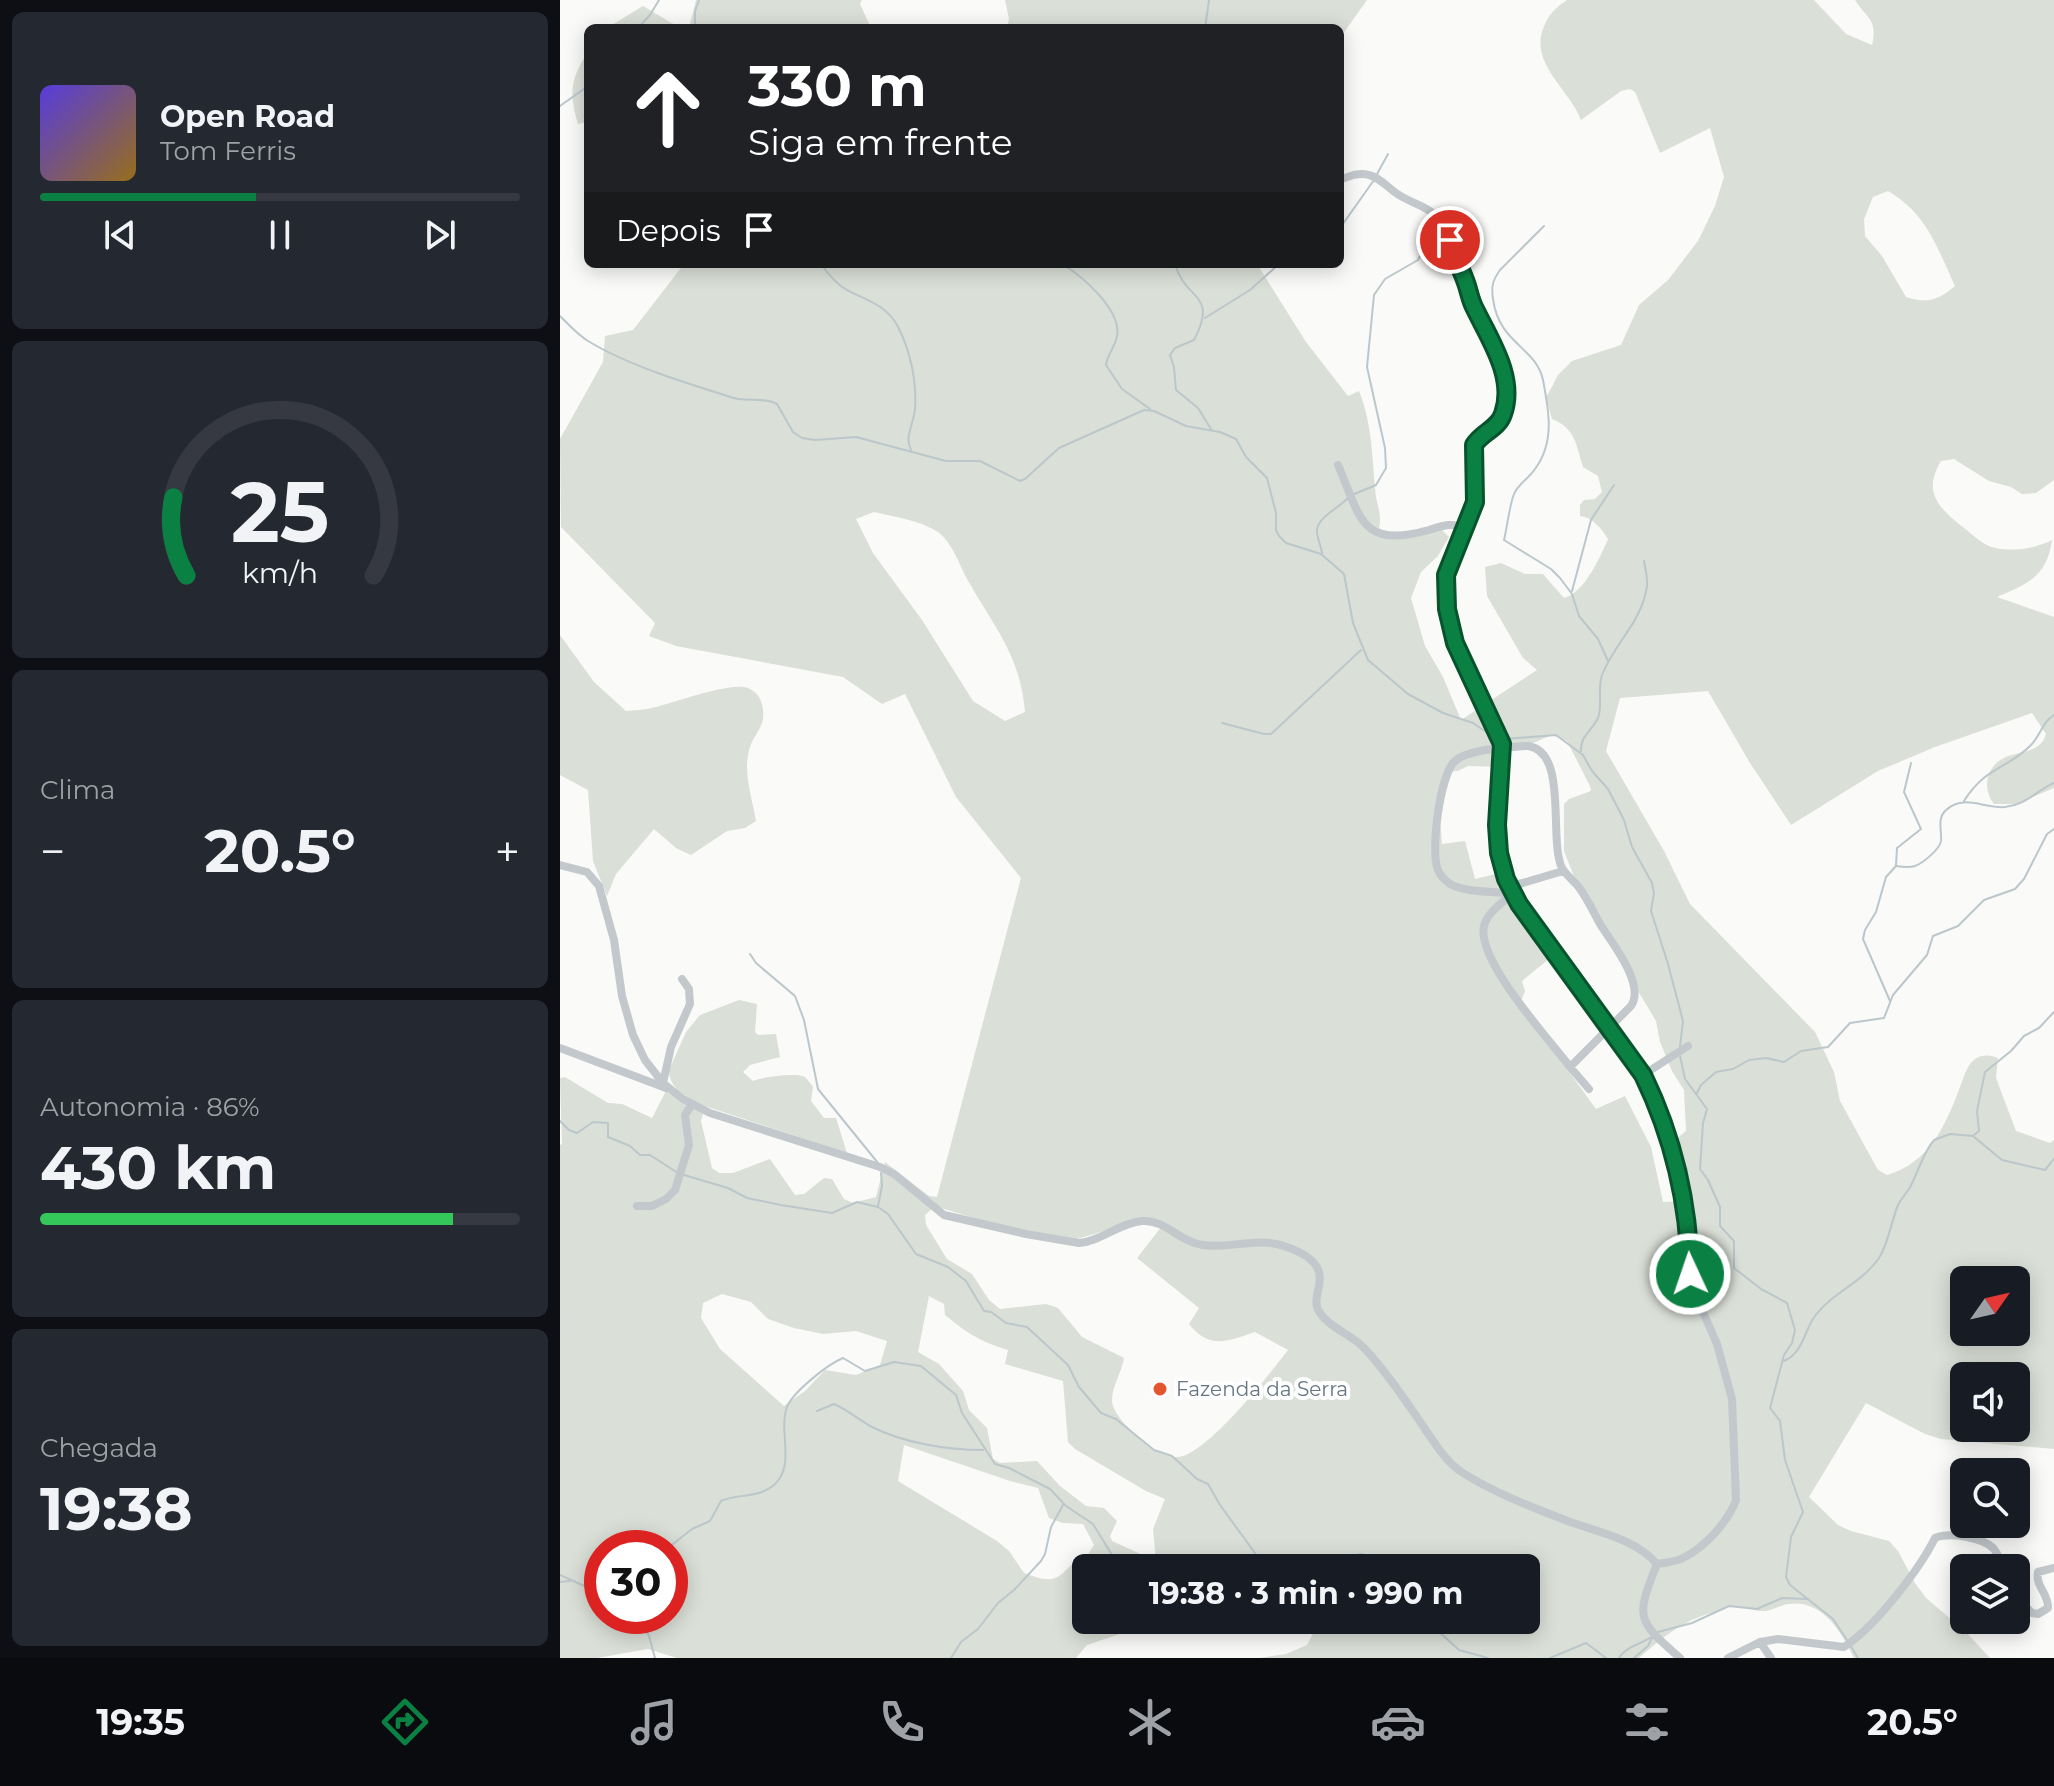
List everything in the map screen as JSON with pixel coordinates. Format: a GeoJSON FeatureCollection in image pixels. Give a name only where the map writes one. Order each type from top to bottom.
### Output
{"type":"FeatureCollection","features":[{"type":"Feature","properties":{"kind":"street"},"geometry":{"type":"LineString","coordinates":[[1344,179],[1361,173],[1377,178],[1402,197],[1425,207],[1440,220],[1448,233],[1475,309],[1490,335],[1506,383],[1502,418],[1474,445],[1475,502],[1446,575],[1447,609],[1455,643],[1503,749],[1497,825],[1499,853],[1510,891],[1643,1075],[1657,1105],[1673,1155],[1686,1213],[1692,1287],[1717,1344],[1732,1399],[1736,1500],[1732,1511],[1692,1553],[1681,1559],[1657,1564]]}},
{"type":"Feature","properties":{"kind":"street"},"geometry":{"type":"LineString","coordinates":[[1338,465],[1363,522],[1374,533],[1391,535],[1451,524],[1465,528]]}},
{"type":"Feature","properties":{"kind":"street"},"geometry":{"type":"LineString","coordinates":[[1563,871],[1510,891],[1451,884],[1438,871],[1436,860],[1438,809],[1451,765],[1462,756],[1528,746],[1545,755],[1551,773],[1557,849],[1563,871],[1585,896],[1623,959],[1632,981],[1634,1002],[1570,1067]]}},
{"type":"Feature","properties":{"kind":"street"},"geometry":{"type":"LineString","coordinates":[[560,865],[581,869],[599,886],[614,940],[622,996],[633,1035],[645,1060],[663,1083],[692,1104],[710,1113],[880,1167],[894,1174],[937,1209],[956,1219],[1079,1243],[1088,1243],[1132,1223],[1151,1221],[1202,1245],[1255,1242],[1286,1246],[1302,1253],[1320,1271],[1322,1280],[1316,1300],[1320,1314],[1355,1340],[1378,1364],[1451,1464],[1484,1485],[1525,1504],[1641,1549],[1657,1564]]}},
{"type":"Feature","properties":{"kind":"street"},"geometry":{"type":"LineString","coordinates":[[1510,891],[1486,921],[1485,947],[1497,972],[1589,1089]]}},
{"type":"Feature","properties":{"kind":"street"},"geometry":{"type":"LineString","coordinates":[[663,1083],[671,1047],[690,1004],[689,989],[682,979]]}},
{"type":"Feature","properties":{"kind":"street"},"geometry":{"type":"LineString","coordinates":[[1643,1075],[1688,1046]]}},
{"type":"Feature","properties":{"kind":"street"},"geometry":{"type":"LineString","coordinates":[[560,1048],[671,1090]]}},
{"type":"Feature","properties":{"kind":"street"},"geometry":{"type":"LineString","coordinates":[[637,1206],[652,1206],[675,1190],[689,1145],[685,1115],[692,1104]]}},
{"type":"Feature","properties":{"kind":"street"},"geometry":{"type":"LineString","coordinates":[[1728,1658],[1760,1642],[1778,1639],[1847,1645],[1914,1574],[1935,1538],[1940,1536],[1960,1537],[1989,1545],[1997,1554]]}},
{"type":"Feature","properties":{"kind":"street"},"geometry":{"type":"LineString","coordinates":[[1657,1564],[1644,1603],[1645,1621],[1657,1640],[1680,1658]]}},
{"type":"Feature","properties":{"kind":"street"},"geometry":{"type":"LineString","coordinates":[[2030,1611],[2048,1608],[2049,1603],[2037,1577],[2038,1572],[2054,1568]]}},
{"type":"Feature","properties":{"kind":"street"},"geometry":{"type":"LineString","coordinates":[[1760,1642],[1771,1658]]}},
{"type":"Feature","properties":{"kind":"shaded area"},"geometry":{"type":"Polygon","coordinates":[[[696,0],[862,0],[860,4],[869,24],[690,24],[696,0]]]}},
{"type":"Feature","properties":{"kind":"shaded area"},"geometry":{"type":"Polygon","coordinates":[[[1005,0],[1367,0],[1344,32],[1344,24],[1008,24],[1005,0]]]}},
{"type":"Feature","properties":{"kind":"shaded area"},"geometry":{"type":"Polygon","coordinates":[[[1567,0],[1814,0],[1846,34],[1872,45],[1872,24],[1855,0],[2054,0],[2054,480],[2036,493],[2022,494],[2011,487],[1989,481],[1954,459],[1941,461],[1933,491],[1941,506],[1955,521],[1987,545],[2017,549],[2052,540],[2041,570],[2027,583],[1997,597],[2054,617],[2054,788],[2016,804],[1994,804],[1988,792],[1989,774],[1996,763],[2033,749],[2043,741],[2046,734],[2032,713],[1878,771],[1791,825],[1708,691],[1620,698],[1606,751],[1664,851],[1690,904],[1815,1032],[1834,1072],[1840,1101],[1878,1170],[1887,1175],[1914,1162],[1925,1152],[1949,1115],[1969,1065],[1984,1056],[1998,1058],[1996,1078],[2016,1131],[2050,1143],[2054,1140],[2054,1449],[1975,1442],[2030,1442],[2030,1362],[1950,1362],[1950,1440],[1925,1434],[1866,1403],[1809,1497],[1838,1525],[1889,1541],[1926,1598],[1950,1618],[1950,1634],[1968,1634],[1990,1658],[1854,1658],[1829,1619],[1800,1604],[1765,1611],[1735,1606],[1701,1616],[1673,1631],[1639,1658],[1259,1658],[1286,1654],[1307,1645],[1313,1634],[1540,1634],[1540,1554],[1155,1554],[1153,1529],[1165,1499],[1146,1491],[1068,1442],[1063,1381],[1005,1364],[1008,1350],[967,1332],[945,1315],[944,1304],[929,1296],[918,1352],[939,1364],[963,1391],[969,1410],[987,1428],[993,1459],[1000,1463],[1037,1461],[1060,1486],[1086,1506],[1104,1508],[1117,1521],[1110,1536],[1112,1541],[1141,1554],[1088,1554],[1094,1545],[1083,1524],[1063,1523],[1049,1518],[1038,1488],[904,1445],[898,1481],[997,1541],[1009,1551],[1024,1573],[1050,1579],[1072,1565],[1072,1634],[1120,1634],[1087,1645],[1076,1658],[677,1658],[648,1649],[597,1658],[560,1658],[560,1078],[565,1077],[608,1103],[622,1104],[652,1118],[666,1091],[704,1111],[701,1121],[712,1168],[719,1173],[733,1173],[770,1159],[795,1195],[804,1194],[824,1178],[832,1179],[844,1199],[853,1203],[876,1197],[885,1162],[929,1196],[937,1197],[1021,878],[956,797],[905,694],[882,704],[843,677],[676,646],[649,636],[655,623],[561,527],[560,439],[603,362],[605,336],[633,330],[681,268],[1260,268],[1306,342],[1348,396],[1359,391],[1369,430],[1379,528],[1383,535],[1440,528],[1449,537],[1438,556],[1421,572],[1411,598],[1425,646],[1443,677],[1461,720],[1537,670],[1523,658],[1487,596],[1485,567],[1501,563],[1525,574],[1543,574],[1564,598],[1585,582],[1608,539],[1593,521],[1580,516],[1580,505],[1584,500],[1595,499],[1602,492],[1598,476],[1583,467],[1574,438],[1566,427],[1552,419],[1546,398],[1558,375],[1572,361],[1621,345],[1639,305],[1668,280],[1698,241],[1715,206],[1724,177],[1710,128],[1660,153],[1635,92],[1630,89],[1621,91],[1581,120],[1542,54],[1540,42],[1550,16],[1567,0]],[[1888,191],[1873,197],[1864,219],[1865,236],[1882,256],[1906,297],[1920,300],[1944,295],[1955,286],[1929,232],[1912,210],[1888,191]],[[874,512],[856,519],[873,553],[922,620],[973,701],[1005,721],[1025,712],[1013,659],[944,537],[907,519],[874,512]],[[1552,735],[1526,746],[1508,748],[1503,767],[1468,766],[1446,772],[1439,805],[1442,844],[1465,841],[1475,879],[1504,872],[1529,918],[1555,954],[1522,981],[1525,991],[1520,1004],[1596,1109],[1625,1096],[1651,1147],[1663,1202],[1688,1201],[1675,1140],[1686,1131],[1684,1090],[1660,1042],[1656,1021],[1582,897],[1564,851],[1564,804],[1591,791],[1567,741],[1552,735]],[[935,1206],[925,1215],[926,1225],[947,1259],[972,1274],[989,1300],[1000,1309],[1046,1304],[1058,1308],[1082,1337],[1124,1358],[1112,1395],[1115,1411],[1143,1442],[1158,1452],[1179,1457],[1206,1442],[1237,1411],[1288,1350],[1255,1332],[1219,1341],[1196,1332],[1189,1324],[1199,1308],[1137,1258],[1162,1226],[1148,1218],[1077,1239],[996,1225],[935,1206]],[[722,1294],[703,1303],[701,1318],[720,1349],[784,1406],[805,1391],[825,1370],[856,1375],[880,1365],[887,1341],[856,1331],[823,1334],[794,1328],[768,1319],[751,1302],[722,1294]]]}},
{"type":"Feature","properties":{"kind":"shaded area"},"geometry":{"type":"Polygon","coordinates":[[[643,6],[673,24],[614,24],[643,6]]]}},
{"type":"Feature","properties":{"kind":"shaded area"},"geometry":{"type":"Polygon","coordinates":[[[584,59],[584,123],[578,124],[573,86],[584,59]]]}},
{"type":"Feature","properties":{"kind":"shaded area"},"geometry":{"type":"Polygon","coordinates":[[[560,635],[594,682],[626,711],[651,708],[728,688],[748,688],[756,694],[762,706],[763,719],[750,747],[747,765],[756,821],[745,828],[727,831],[691,855],[676,848],[654,829],[616,874],[607,896],[593,861],[588,790],[560,775],[560,635]]]}},
{"type":"Feature","properties":{"kind":"shaded area"},"geometry":{"type":"Polygon","coordinates":[[[739,1000],[757,1004],[755,1032],[758,1035],[776,1034],[780,1057],[750,1065],[743,1072],[753,1081],[779,1076],[805,1077],[813,1087],[811,1101],[824,1118],[836,1118],[847,1153],[705,1106],[672,1083],[669,1070],[686,1032],[700,1015],[739,1000]]]}},
{"type":"Feature","properties":{"kind":"waterway"},"geometry":{"type":"LineString","coordinates":[[642,24],[659,0]]}},
{"type":"Feature","properties":{"kind":"waterway"},"geometry":{"type":"LineString","coordinates":[[695,24],[699,0]]}},
{"type":"Feature","properties":{"kind":"waterway"},"geometry":{"type":"LineString","coordinates":[[1206,24],[1209,0]]}},
{"type":"Feature","properties":{"kind":"waterway"},"geometry":{"type":"LineString","coordinates":[[560,106],[584,89]]}},
{"type":"Feature","properties":{"kind":"waterway"},"geometry":{"type":"LineString","coordinates":[[1377,174],[1388,154]]}},
{"type":"Feature","properties":{"kind":"waterway"},"geometry":{"type":"LineString","coordinates":[[1344,222],[1374,180]]}},
{"type":"Feature","properties":{"kind":"waterway"},"geometry":{"type":"LineString","coordinates":[[1352,495],[1376,485],[1386,468],[1385,448],[1367,367],[1374,295],[1385,279],[1418,260],[1435,225]]}},
{"type":"Feature","properties":{"kind":"waterway"},"geometry":{"type":"LineString","coordinates":[[1544,226],[1500,270],[1492,287],[1502,326],[1539,369],[1549,426],[1541,459],[1513,496],[1504,540],[1560,578],[1572,594],[1579,616],[1598,639],[1608,661]]}},
{"type":"Feature","properties":{"kind":"waterway"},"geometry":{"type":"LineString","coordinates":[[824,268],[843,288],[887,312],[902,334],[915,387],[915,409],[909,435],[911,450]]}},
{"type":"Feature","properties":{"kind":"waterway"},"geometry":{"type":"LineString","coordinates":[[1068,268],[1090,285],[1113,315],[1117,336],[1106,365],[1122,389],[1150,409]]}},
{"type":"Feature","properties":{"kind":"waterway"},"geometry":{"type":"LineString","coordinates":[[1177,268],[1198,298],[1203,314],[1194,340],[1175,348],[1170,355],[1176,390],[1198,408],[1211,429]]}},
{"type":"Feature","properties":{"kind":"waterway"},"geometry":{"type":"LineString","coordinates":[[1205,318],[1250,290],[1275,268]]}},
{"type":"Feature","properties":{"kind":"waterway"},"geometry":{"type":"LineString","coordinates":[[560,316],[588,341],[640,366],[734,398],[777,404],[793,432],[802,438],[856,437],[946,461],[980,461],[1020,481],[1059,448],[1144,410],[1154,411],[1186,426],[1220,432],[1236,439],[1246,457],[1267,478],[1279,536],[1286,543],[1321,554],[1344,574],[1353,623],[1368,660],[1408,694],[1443,713],[1473,723],[1495,738]]}},
{"type":"Feature","properties":{"kind":"waterway"},"geometry":{"type":"LineString","coordinates":[[1572,591],[1591,520],[1614,485]]}},
{"type":"Feature","properties":{"kind":"waterway"},"geometry":{"type":"LineString","coordinates":[[1322,553],[1317,533],[1319,523],[1347,499]]}},
{"type":"Feature","properties":{"kind":"waterway"},"geometry":{"type":"LineString","coordinates":[[1581,751],[1582,741],[1596,723],[1599,713],[1602,675],[1644,599],[1647,583],[1644,561]]}},
{"type":"Feature","properties":{"kind":"waterway"},"geometry":{"type":"LineString","coordinates":[[1222,723],[1271,734],[1361,650]]}},
{"type":"Feature","properties":{"kind":"waterway"},"geometry":{"type":"LineString","coordinates":[[1964,801],[1989,774],[2031,745],[2054,715]]}},
{"type":"Feature","properties":{"kind":"waterway"},"geometry":{"type":"LineString","coordinates":[[1505,739],[1556,735],[1583,755],[1608,789],[1624,820],[1632,847],[1652,883],[1651,911],[1683,1021],[1680,1046]]}},
{"type":"Feature","properties":{"kind":"waterway"},"geometry":{"type":"LineString","coordinates":[[1896,865],[1897,848],[1921,829],[1904,792],[1911,763]]}},
{"type":"Feature","properties":{"kind":"waterway"},"geometry":{"type":"LineString","coordinates":[[1890,1001],[1863,939],[1876,912],[1886,877],[1896,866],[1915,866],[1934,852],[1941,841],[1941,818],[1952,806],[1966,802],[2012,806],[2054,783]]}},
{"type":"Feature","properties":{"kind":"waterway"},"geometry":{"type":"LineString","coordinates":[[1697,1093],[1701,1085],[1716,1072],[1733,1069],[1749,1060],[1766,1058],[1784,1062],[1801,1051],[1828,1047],[1850,1023],[1884,1018],[1893,995],[1927,955],[1933,936],[1958,926],[1984,900],[2015,889],[2024,879],[2047,834],[2054,829]]}},
{"type":"Feature","properties":{"kind":"waterway"},"geometry":{"type":"LineString","coordinates":[[750,954],[756,963],[795,996],[804,1020],[818,1089],[878,1163]]}},
{"type":"Feature","properties":{"kind":"waterway"},"geometry":{"type":"LineString","coordinates":[[1974,1135],[1979,1131],[1977,1111],[1985,1072],[2054,1012]]}},
{"type":"Feature","properties":{"kind":"waterway"},"geometry":{"type":"LineString","coordinates":[[1680,1056],[1685,1079],[1707,1109],[1700,1169],[1720,1207],[1720,1226],[1734,1241],[1734,1268],[1761,1289],[1787,1303],[1795,1330],[1792,1343],[1784,1355],[1770,1408],[1780,1421],[1785,1460],[1803,1512],[1791,1537],[1786,1577],[1790,1585],[1833,1619],[1847,1640]]}},
{"type":"Feature","properties":{"kind":"waterway"},"geometry":{"type":"LineString","coordinates":[[560,1121],[577,1133],[593,1122],[608,1123],[608,1137],[630,1146],[640,1155],[650,1155],[678,1173]]}},
{"type":"Feature","properties":{"kind":"waterway"},"geometry":{"type":"LineString","coordinates":[[1784,1361],[1795,1353],[1822,1308],[1879,1258],[1898,1205],[1934,1140],[1950,1134],[1973,1136],[2002,1160],[2045,1170],[2054,1159]]}},
{"type":"Feature","properties":{"kind":"waterway"},"geometry":{"type":"LineString","coordinates":[[878,1206],[881,1173]]}},
{"type":"Feature","properties":{"kind":"waterway"},"geometry":{"type":"LineString","coordinates":[[684,1175],[728,1188],[747,1198],[781,1205],[832,1213],[857,1202],[878,1207],[888,1214],[916,1254],[948,1267],[966,1281],[984,1311],[991,1312],[1006,1323],[1027,1327],[1068,1365],[1079,1387],[1101,1413],[1116,1419],[1154,1450],[1172,1456],[1197,1479],[1208,1484],[1256,1554]]}},
{"type":"Feature","properties":{"kind":"waterway"},"geometry":{"type":"LineString","coordinates":[[688,1532],[710,1521],[721,1501],[755,1494],[774,1485],[784,1468],[787,1407],[812,1379],[843,1358],[865,1371],[894,1362],[921,1366],[956,1395],[962,1413],[995,1464],[1050,1489],[1066,1506],[1093,1524],[1111,1554]]}},
{"type":"Feature","properties":{"kind":"waterway"},"geometry":{"type":"LineString","coordinates":[[817,1411],[834,1404],[872,1427],[898,1437],[940,1447],[983,1450]]}},
{"type":"Feature","properties":{"kind":"waterway"},"geometry":{"type":"LineString","coordinates":[[951,1658],[961,1642],[978,1629],[998,1603],[1041,1561],[1051,1527],[1063,1505]]}},
{"type":"Feature","properties":{"kind":"waterway"},"geometry":{"type":"LineString","coordinates":[[560,1575],[584,1586]]}},
{"type":"Feature","properties":{"kind":"waterway"},"geometry":{"type":"LineString","coordinates":[[560,1582],[570,1581]]}},
{"type":"Feature","properties":{"kind":"waterway"},"geometry":{"type":"LineString","coordinates":[[1658,1632],[1692,1623],[1729,1606],[1757,1609],[1782,1598],[1808,1599]]}},
{"type":"Feature","properties":{"kind":"waterway"},"geometry":{"type":"LineString","coordinates":[[648,1634],[655,1658]]}},
{"type":"Feature","properties":{"kind":"waterway"},"geometry":{"type":"LineString","coordinates":[[1441,1634],[1459,1650],[1488,1658]]}},
{"type":"Feature","properties":{"kind":"waterway"},"geometry":{"type":"LineString","coordinates":[[1619,1658],[1630,1648],[1653,1636]]}},
{"type":"Feature","properties":{"kind":"waterway"},"geometry":{"type":"LineString","coordinates":[[1634,1658],[1652,1638]]}},
{"type":"Feature","properties":{"kind":"waterway"},"geometry":{"type":"LineString","coordinates":[[1550,1658],[1586,1643],[1606,1658]]}},
{"type":"Feature","properties":{"kind":"waterway"},"geometry":{"type":"LineString","coordinates":[[1850,1645],[1858,1658]]}},
{"type":"Feature","properties":{"kind":"place","name":"Fazenda da Serra"},"geometry":{"type":"Point","coordinates":[1160,1389]}},
{"type":"Feature","properties":{"kind":"route"},"geometry":{"type":"LineString","coordinates":[[1450,240],[1475,309],[1490,335],[1506,383],[1502,418],[1474,445],[1473,512],[1448,568],[1445,582],[1455,643],[1502,744],[1497,825],[1502,866],[1519,904],[1643,1075],[1657,1105],[1673,1155],[1686,1213],[1690,1274]]}}]}
